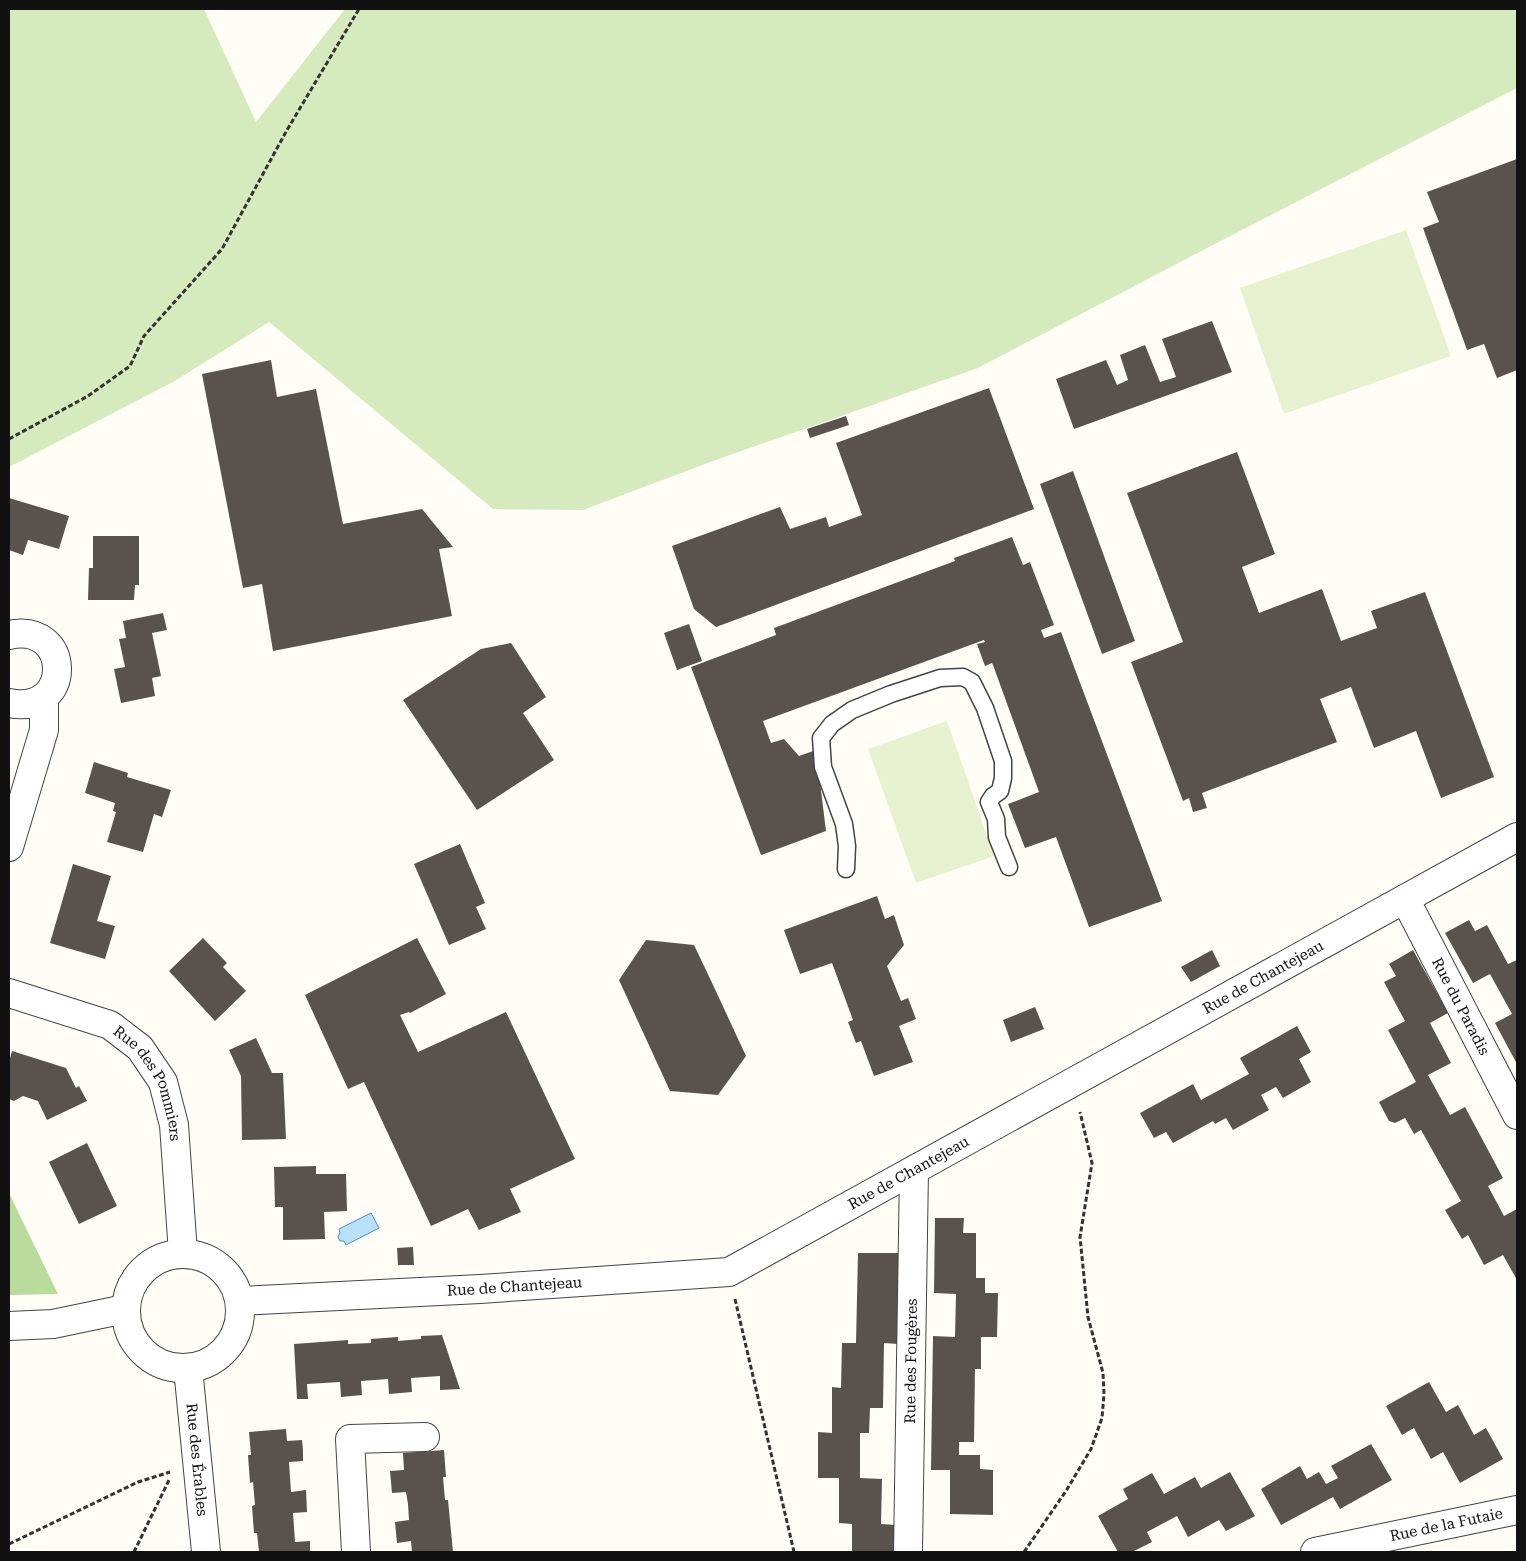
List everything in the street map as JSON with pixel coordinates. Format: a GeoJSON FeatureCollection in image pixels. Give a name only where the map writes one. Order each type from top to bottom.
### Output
{"type":"FeatureCollection","features":[{"type":"Feature","properties":{"kind":"street"},"geometry":{"type":"LineString","coordinates":[[9,635],[19,633],[31,634],[41,638],[50,646],[58,668],[52,690],[44,698],[33,704],[20,706],[9,703]]}},
{"type":"Feature","properties":{"kind":"street"},"geometry":{"type":"LineString","coordinates":[[9,847],[44,730],[44,698]]}},
{"type":"Feature","properties":{"kind":"street","name":"Rue de Chantejeau"},"geometry":{"type":"LineString","coordinates":[[240,1301],[480,1289],[728,1272],[1517,837]]}},
{"type":"Feature","properties":{"kind":"street","name":"Rue du Paradis"},"geometry":{"type":"LineString","coordinates":[[1405,899],[1517,1115]]}},
{"type":"Feature","properties":{"kind":"street","name":"Rue des Pommiers"},"geometry":{"type":"LineString","coordinates":[[9,993],[110,1026],[140,1048],[163,1082],[174,1126],[183,1253]]}},
{"type":"Feature","properties":{"kind":"street","name":"Rue des Fougères"},"geometry":{"type":"LineString","coordinates":[[908,1552],[914,1170]]}},
{"type":"Feature","properties":{"kind":"street"},"geometry":{"type":"LineString","coordinates":[[183,1253],[209,1260],[216,1265],[229,1277],[240,1301],[239,1324],[229,1346],[210,1361],[188,1368],[164,1365],[143,1352],[130,1332],[125,1308],[130,1287],[143,1269],[162,1257],[183,1253]]}},
{"type":"Feature","properties":{"kind":"street"},"geometry":{"type":"LineString","coordinates":[[9,1326],[53,1324],[125,1308]]}},
{"type":"Feature","properties":{"kind":"street","name":"Rue des Érables"},"geometry":{"type":"LineString","coordinates":[[188,1368],[206,1552]]}},
{"type":"Feature","properties":{"kind":"street"},"geometry":{"type":"LineString","coordinates":[[356,1552],[350,1439],[425,1437]]}},
{"type":"Feature","properties":{"kind":"street","name":"Rue de la Futaie"},"geometry":{"type":"LineString","coordinates":[[1315,1552],[1517,1510]]}},
{"type":"Feature","properties":{"kind":"lane"},"geometry":{"type":"LineString","coordinates":[[846,869],[847,846],[844,824],[823,767],[821,738],[832,724],[852,710],[891,694],[940,678],[963,677],[972,682],[985,708],[1003,761],[1003,778],[1000,791],[989,802],[996,820],[997,837],[1009,867]]}},
{"type":"Feature","properties":{"kind":"path"},"geometry":{"type":"LineString","coordinates":[[9,439],[88,396],[130,366],[144,336],[222,249],[287,130],[360,9]]}},
{"type":"Feature","properties":{"kind":"path"},"geometry":{"type":"LineString","coordinates":[[1024,1552],[1066,1491],[1091,1449],[1102,1418],[1103,1373],[1088,1316],[1080,1237],[1092,1163],[1074,1082]]}},
{"type":"Feature","properties":{"kind":"path"},"geometry":{"type":"LineString","coordinates":[[728,1272],[794,1552]]}},
{"type":"Feature","properties":{"kind":"path"},"geometry":{"type":"LineString","coordinates":[[9,1544],[138,1482],[174,1471],[134,1552]]}},
{"type":"Feature","properties":{"kind":"green space"},"geometry":{"type":"Polygon","coordinates":[[[9,9],[204,9],[256,122],[345,9],[1517,9],[1517,88],[978,368],[713,461],[583,510],[493,509],[269,322],[173,382],[9,467],[9,9]]]}},
{"type":"Feature","properties":{"kind":"green space"},"geometry":{"type":"Polygon","coordinates":[[[1406,230],[1451,356],[1284,414],[1240,288],[1406,230]]]}},
{"type":"Feature","properties":{"kind":"green space"},"geometry":{"type":"Polygon","coordinates":[[[947,721],[994,856],[916,883],[868,749],[947,721]]]}},
{"type":"Feature","properties":{"kind":"green space"},"geometry":{"type":"Polygon","coordinates":[[[9,1193],[58,1294],[9,1295],[9,1193]]]}},
{"type":"Feature","properties":{"kind":"water"},"geometry":{"type":"Polygon","coordinates":[[[371,1213],[379,1228],[346,1245],[344,1241],[340,1241],[338,1237],[339,1229],[371,1213]]]}},
{"type":"Feature","properties":{"kind":"building"},"geometry":{"type":"Polygon","coordinates":[[[1517,159],[1517,370],[1497,378],[1484,344],[1467,350],[1423,228],[1439,222],[1427,192],[1517,159]]]}},
{"type":"Feature","properties":{"kind":"building"},"geometry":{"type":"Polygon","coordinates":[[[1212,321],[1232,372],[1074,429],[1056,379],[1106,360],[1117,385],[1128,380],[1120,355],[1145,345],[1160,382],[1176,377],[1162,339],[1212,321]]]}},
{"type":"Feature","properties":{"kind":"building"},"geometry":{"type":"Polygon","coordinates":[[[271,360],[277,397],[316,389],[343,524],[422,509],[453,547],[439,549],[452,616],[273,651],[262,584],[243,588],[202,374],[271,360]]]}},
{"type":"Feature","properties":{"kind":"building"},"geometry":{"type":"Polygon","coordinates":[[[989,388],[1034,509],[716,627],[694,609],[672,546],[780,507],[790,529],[826,517],[829,527],[862,515],[836,443],[989,388]]]}},
{"type":"Feature","properties":{"kind":"building"},"geometry":{"type":"Polygon","coordinates":[[[846,416],[849,425],[810,438],[807,429],[846,416]]]}},
{"type":"Feature","properties":{"kind":"building"},"geometry":{"type":"Polygon","coordinates":[[[1237,452],[1275,554],[1242,567],[1259,613],[1322,589],[1341,641],[1377,628],[1371,611],[1425,592],[1494,777],[1441,798],[1416,731],[1374,748],[1351,687],[1320,699],[1337,742],[1202,793],[1207,808],[1193,812],[1189,798],[1183,801],[1131,662],[1183,642],[1127,493],[1237,452]]]}},
{"type":"Feature","properties":{"kind":"building"},"geometry":{"type":"Polygon","coordinates":[[[1073,471],[1135,641],[1102,654],[1040,484],[1073,471]]]}},
{"type":"Feature","properties":{"kind":"building"},"geometry":{"type":"Polygon","coordinates":[[[9,498],[69,516],[59,549],[28,540],[23,555],[9,550],[9,498]]]}},
{"type":"Feature","properties":{"kind":"building"},"geometry":{"type":"Polygon","coordinates":[[[93,536],[139,536],[139,585],[135,585],[134,600],[88,600],[89,568],[93,568],[93,536]]]}},
{"type":"Feature","properties":{"kind":"building"},"geometry":{"type":"Polygon","coordinates":[[[1012,537],[1023,565],[1030,562],[1054,625],[1041,630],[1044,638],[1061,632],[1162,901],[1089,927],[1056,837],[1025,848],[1008,804],[1039,792],[993,665],[992,663],[985,666],[977,644],[985,642],[984,640],[763,721],[771,743],[784,739],[799,756],[816,750],[826,831],[761,855],[691,667],[776,635],[774,628],[955,561],[954,558],[1012,537]]]}},
{"type":"Feature","properties":{"kind":"building"},"geometry":{"type":"Polygon","coordinates":[[[163,613],[167,630],[152,633],[161,676],[152,678],[155,696],[121,703],[114,669],[125,667],[119,639],[126,638],[123,621],[163,613]]]}},
{"type":"Feature","properties":{"kind":"building"},"geometry":{"type":"Polygon","coordinates":[[[689,624],[702,661],[677,670],[664,633],[689,624]]]}},
{"type":"Feature","properties":{"kind":"building"},"geometry":{"type":"Polygon","coordinates":[[[511,643],[546,697],[523,713],[554,760],[477,810],[403,700],[481,649],[511,643]]]}},
{"type":"Feature","properties":{"kind":"building"},"geometry":{"type":"Polygon","coordinates":[[[94,762],[128,773],[127,777],[171,790],[162,817],[154,814],[143,852],[107,842],[116,812],[113,811],[115,803],[85,793],[94,762]]]}},
{"type":"Feature","properties":{"kind":"building"},"geometry":{"type":"Polygon","coordinates":[[[460,844],[485,903],[476,907],[486,929],[449,945],[414,864],[460,844]]]}},
{"type":"Feature","properties":{"kind":"building"},"geometry":{"type":"Polygon","coordinates":[[[73,864],[111,876],[97,921],[115,926],[105,959],[50,943],[73,864]]]}},
{"type":"Feature","properties":{"kind":"building"},"geometry":{"type":"Polygon","coordinates":[[[877,896],[885,919],[894,915],[904,945],[887,966],[901,1001],[908,998],[916,1019],[899,1026],[913,1062],[874,1076],[861,1041],[856,1043],[848,1022],[853,1020],[832,963],[800,974],[784,930],[877,896]]]}},
{"type":"Feature","properties":{"kind":"building"},"geometry":{"type":"Polygon","coordinates":[[[1469,920],[1475,931],[1487,925],[1508,964],[1517,960],[1517,1064],[1495,1023],[1512,1014],[1490,974],[1473,983],[1445,933],[1469,920]]]}},
{"type":"Feature","properties":{"kind":"building"},"geometry":{"type":"Polygon","coordinates":[[[203,938],[227,963],[223,967],[246,991],[215,1021],[169,971],[203,938]]]}},
{"type":"Feature","properties":{"kind":"building"},"geometry":{"type":"Polygon","coordinates":[[[417,938],[446,994],[410,1013],[400,1015],[418,1052],[506,1012],[575,1159],[510,1189],[521,1212],[479,1230],[468,1209],[431,1226],[364,1082],[348,1089],[305,995],[417,938]]]}},
{"type":"Feature","properties":{"kind":"building"},"geometry":{"type":"Polygon","coordinates":[[[646,940],[694,945],[714,987],[746,1056],[718,1095],[670,1091],[619,980],[646,940]]]}},
{"type":"Feature","properties":{"kind":"building"},"geometry":{"type":"Polygon","coordinates":[[[1212,950],[1220,966],[1191,982],[1181,967],[1212,950]]]}},
{"type":"Feature","properties":{"kind":"building"},"geometry":{"type":"Polygon","coordinates":[[[1413,950],[1448,1013],[1430,1023],[1451,1063],[1428,1075],[1450,1115],[1465,1107],[1503,1178],[1488,1186],[1504,1216],[1517,1209],[1517,1280],[1503,1255],[1484,1265],[1468,1235],[1462,1239],[1445,1210],[1461,1201],[1421,1130],[1414,1134],[1405,1118],[1395,1123],[1389,1121],[1379,1102],[1416,1082],[1388,1030],[1405,1021],[1384,982],[1396,976],[1389,964],[1413,950]]]}},
{"type":"Feature","properties":{"kind":"building"},"geometry":{"type":"Polygon","coordinates":[[[1035,1007],[1044,1029],[1011,1042],[1003,1020],[1035,1007]]]}},
{"type":"Feature","properties":{"kind":"building"},"geometry":{"type":"Polygon","coordinates":[[[1297,1026],[1311,1052],[1299,1059],[1311,1082],[1283,1098],[1276,1087],[1261,1095],[1269,1110],[1233,1130],[1226,1118],[1215,1124],[1213,1121],[1173,1143],[1166,1132],[1154,1138],[1140,1113],[1193,1084],[1201,1100],[1249,1074],[1240,1058],[1297,1026]]]}},
{"type":"Feature","properties":{"kind":"building"},"geometry":{"type":"Polygon","coordinates":[[[256,1038],[272,1073],[283,1073],[286,1139],[242,1140],[241,1076],[229,1050],[256,1038]]]}},
{"type":"Feature","properties":{"kind":"building"},"geometry":{"type":"Polygon","coordinates":[[[12,1051],[66,1068],[76,1088],[79,1086],[87,1101],[47,1120],[38,1101],[23,1096],[14,1101],[9,1099],[9,1062],[12,1051]]]}},
{"type":"Feature","properties":{"kind":"building"},"geometry":{"type":"Polygon","coordinates":[[[87,1143],[117,1206],[79,1224],[49,1162],[87,1143]]]}},
{"type":"Feature","properties":{"kind":"building"},"geometry":{"type":"Polygon","coordinates":[[[316,1166],[316,1174],[346,1174],[347,1211],[324,1212],[325,1239],[283,1240],[283,1207],[275,1207],[274,1167],[316,1166]]]}},
{"type":"Feature","properties":{"kind":"building"},"geometry":{"type":"Polygon","coordinates":[[[935,1218],[964,1218],[963,1233],[976,1233],[976,1278],[985,1278],[985,1293],[998,1293],[997,1337],[981,1337],[981,1369],[975,1369],[974,1442],[959,1442],[959,1455],[980,1455],[980,1469],[993,1470],[993,1515],[950,1514],[950,1470],[931,1470],[933,1336],[955,1337],[956,1294],[934,1293],[935,1218]]]}},
{"type":"Feature","properties":{"kind":"building"},"geometry":{"type":"Polygon","coordinates":[[[413,1247],[414,1265],[398,1265],[397,1248],[413,1247]]]}},
{"type":"Feature","properties":{"kind":"building"},"geometry":{"type":"Polygon","coordinates":[[[858,1253],[900,1253],[898,1344],[884,1343],[883,1408],[870,1408],[869,1433],[860,1433],[860,1478],[882,1479],[881,1524],[895,1525],[894,1552],[852,1552],[852,1524],[839,1523],[839,1478],[818,1478],[818,1432],[832,1433],[832,1387],[841,1388],[842,1343],[856,1343],[858,1253]]]}},
{"type":"Feature","properties":{"kind":"building"},"geometry":{"type":"Polygon","coordinates":[[[442,1335],[460,1389],[440,1390],[440,1376],[411,1378],[412,1392],[389,1394],[388,1379],[361,1381],[362,1395],[341,1397],[340,1382],[307,1384],[308,1399],[297,1399],[294,1344],[348,1340],[348,1344],[371,1343],[371,1339],[398,1337],[398,1341],[421,1339],[421,1336],[442,1335]]]}},
{"type":"Feature","properties":{"kind":"building"},"geometry":{"type":"Polygon","coordinates":[[[1429,1382],[1446,1412],[1458,1405],[1474,1435],[1486,1428],[1503,1459],[1460,1483],[1443,1452],[1431,1459],[1414,1428],[1402,1435],[1386,1406],[1429,1382]]]}},
{"type":"Feature","properties":{"kind":"building"},"geometry":{"type":"Polygon","coordinates":[[[286,1429],[287,1441],[302,1440],[303,1461],[289,1462],[291,1492],[306,1490],[307,1512],[293,1513],[295,1542],[310,1541],[310,1552],[259,1552],[257,1533],[254,1533],[252,1506],[255,1505],[253,1482],[250,1483],[248,1455],[251,1455],[249,1432],[286,1429]]]}},
{"type":"Feature","properties":{"kind":"building"},"geometry":{"type":"Polygon","coordinates":[[[1371,1444],[1392,1480],[1340,1509],[1333,1497],[1281,1525],[1261,1489],[1300,1466],[1307,1479],[1319,1472],[1326,1484],[1338,1478],[1331,1466],[1371,1444]]]}},
{"type":"Feature","properties":{"kind":"building"},"geometry":{"type":"Polygon","coordinates":[[[444,1450],[446,1477],[443,1477],[445,1500],[448,1500],[453,1552],[412,1552],[411,1541],[397,1543],[395,1522],[409,1520],[408,1504],[406,1492],[392,1493],[390,1471],[404,1470],[403,1453],[444,1450]]]}},
{"type":"Feature","properties":{"kind":"building"},"geometry":{"type":"Polygon","coordinates":[[[1230,1472],[1255,1516],[1226,1531],[1219,1520],[1188,1537],[1177,1516],[1147,1532],[1152,1542],[1132,1552],[1118,1552],[1098,1516],[1128,1499],[1123,1489],[1152,1473],[1164,1494],[1195,1477],[1201,1488],[1230,1472]]]}}]}
